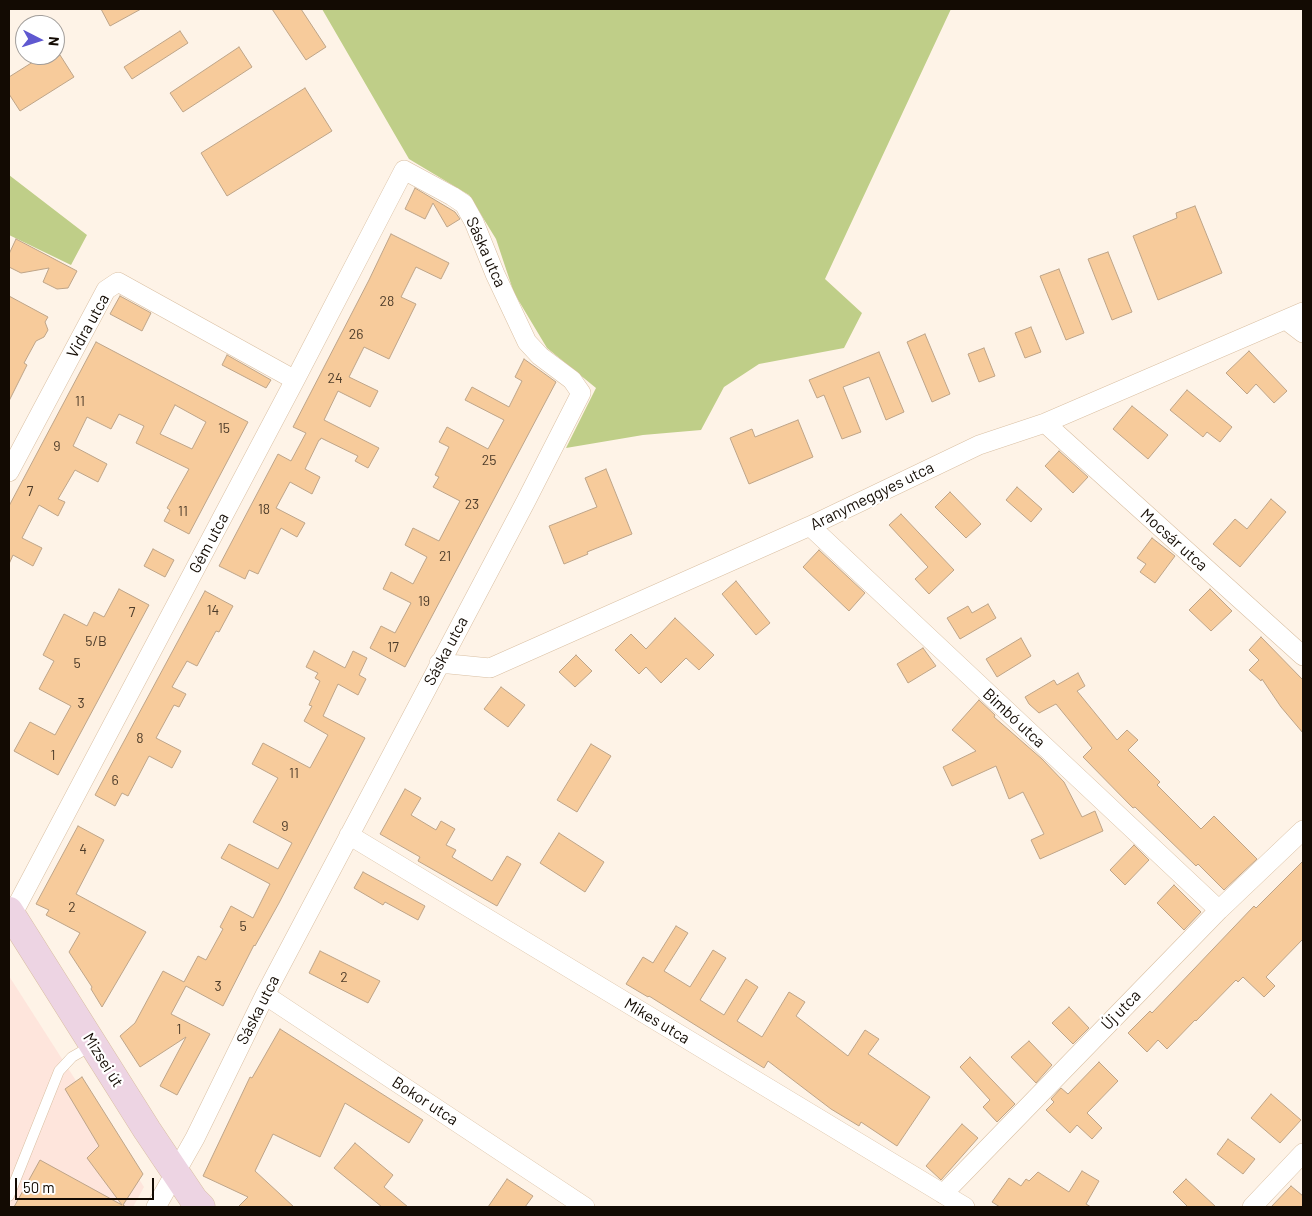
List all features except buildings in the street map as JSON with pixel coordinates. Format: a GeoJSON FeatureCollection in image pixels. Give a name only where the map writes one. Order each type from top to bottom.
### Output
{"type":"FeatureCollection","features":[{"type":"Feature","properties":{"kind":"main road","name":"Mizsei út"},"geometry":{"type":"LineString","coordinates":[[10,913],[147,1130],[194,1200],[201,1207]]}},
{"type":"Feature","properties":{"kind":"street","name":"Gém utca"},"geometry":{"type":"LineString","coordinates":[[10,913],[295,380],[404,170]]}},
{"type":"Feature","properties":{"kind":"street","name":"Sáska utca"},"geometry":{"type":"LineString","coordinates":[[156,1207],[195,1138],[265,995],[581,393],[572,380],[540,356],[527,342],[495,274],[474,222],[464,204],[404,170]]}},
{"type":"Feature","properties":{"kind":"street","name":"Vidra utca"},"geometry":{"type":"LineString","coordinates":[[9,472],[106,290],[118,282],[295,380]]}},
{"type":"Feature","properties":{"kind":"street","name":"Aranymeggyes utca"},"geometry":{"type":"LineString","coordinates":[[439,663],[490,668],[810,526],[979,445],[1045,423],[1303,312]]}},
{"type":"Feature","properties":{"kind":"street"},"geometry":{"type":"LineString","coordinates":[[1286,320],[1303,333]]}},
{"type":"Feature","properties":{"kind":"street","name":"Mocsár utca"},"geometry":{"type":"LineString","coordinates":[[1045,423],[1303,656]]}},
{"type":"Feature","properties":{"kind":"street","name":"Bimbó utca"},"geometry":{"type":"LineString","coordinates":[[810,526],[1219,910]]}},
{"type":"Feature","properties":{"kind":"street","name":"Új utca"},"geometry":{"type":"LineString","coordinates":[[943,1194],[1219,910],[1303,830]]}},
{"type":"Feature","properties":{"kind":"street","name":"Mikes utca"},"geometry":{"type":"LineString","coordinates":[[349,835],[965,1207]]}},
{"type":"Feature","properties":{"kind":"street","name":"Bokor utca"},"geometry":{"type":"LineString","coordinates":[[265,995],[585,1207]]}},
{"type":"Feature","properties":{"kind":"street"},"geometry":{"type":"LineString","coordinates":[[1252,1207],[1303,1153]]}},
{"type":"Feature","properties":{"kind":"lane"},"geometry":{"type":"LineString","coordinates":[[9,1196],[58,1071],[72,1057],[93,1044]]}},
{"type":"Feature","properties":{"kind":"shaded area"},"geometry":{"type":"Polygon","coordinates":[[[9,976],[144,1187],[133,1207],[9,1207],[9,976]]]}},
{"type":"Feature","properties":{"kind":"green space"},"geometry":{"type":"Polygon","coordinates":[[[322,9],[951,9],[825,279],[862,313],[844,348],[759,364],[724,387],[701,430],[643,435],[566,448],[596,388],[547,348],[514,293],[496,239],[469,195],[409,159],[322,9]]]}},
{"type":"Feature","properties":{"kind":"green space"},"geometry":{"type":"Polygon","coordinates":[[[9,175],[87,235],[71,265],[9,235],[9,175]]]}}]}
